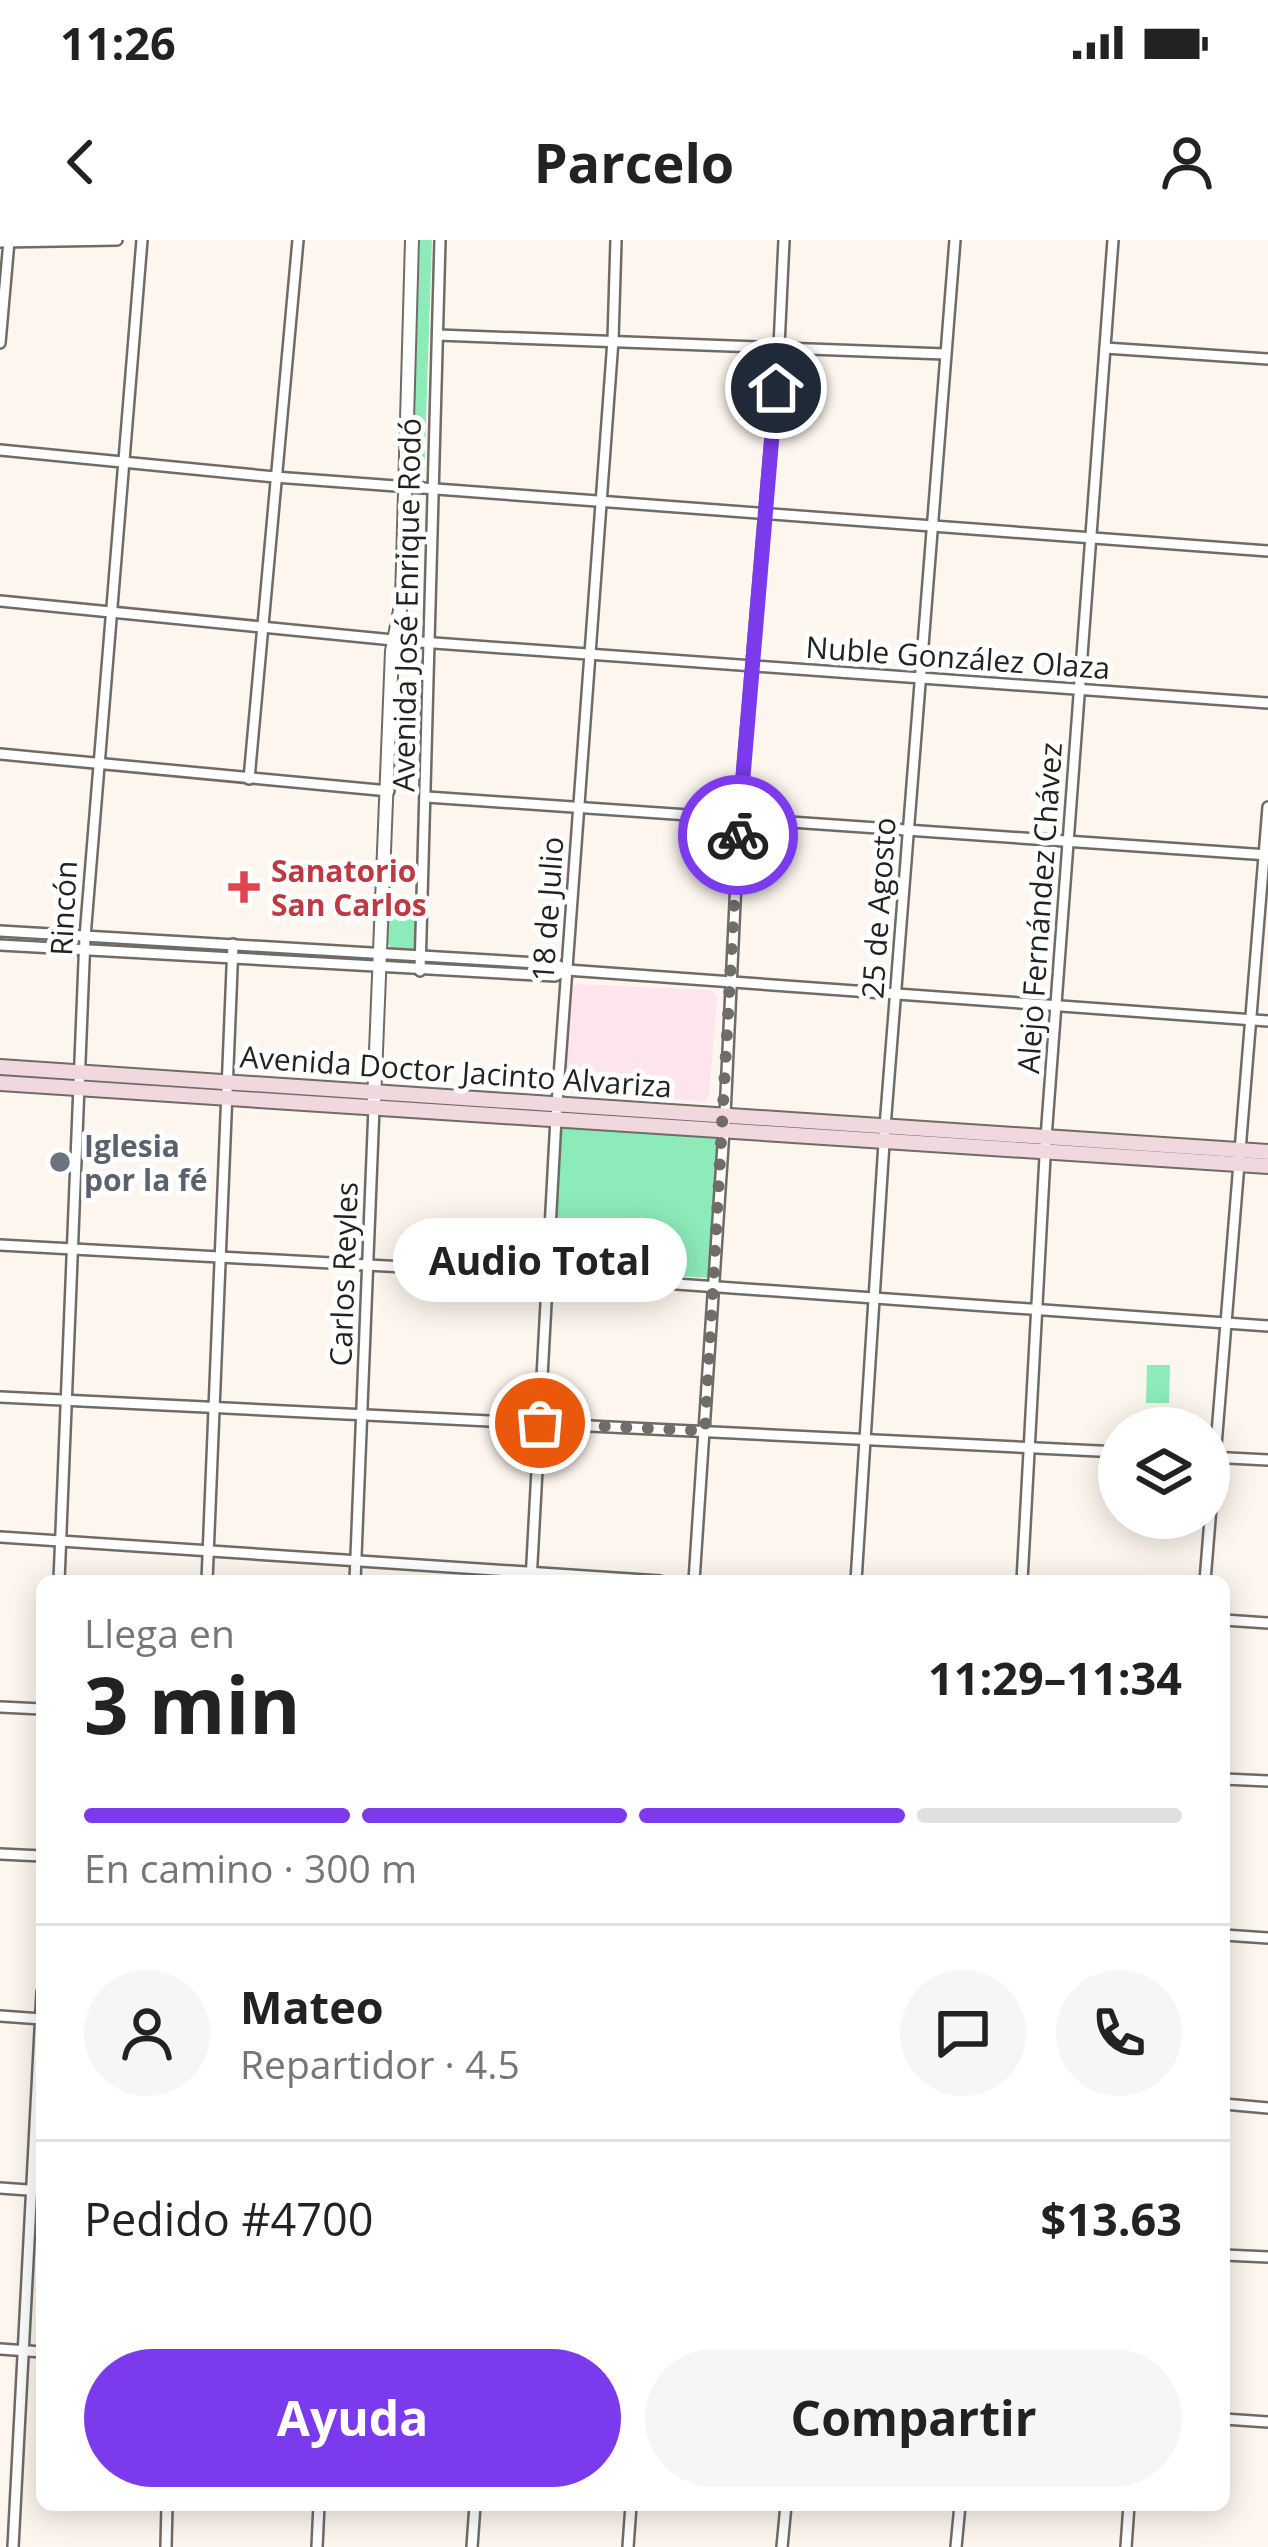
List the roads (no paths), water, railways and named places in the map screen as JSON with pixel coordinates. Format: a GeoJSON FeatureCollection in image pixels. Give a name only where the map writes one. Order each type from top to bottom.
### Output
{"type":"FeatureCollection","features":[{"type":"Feature","properties":{"kind":"main road","name":"Avenida Doctor Jacinto Alvariza"},"geometry":{"type":"LineString","coordinates":[[0,1067],[79,1080],[228,1091],[1240,1157],[1268,1152]]}},
{"type":"Feature","properties":{"kind":"main road","name":"Avenida Doctor Jacinto Alvariza"},"geometry":{"type":"LineString","coordinates":[[0,1083],[79,1080]]}},
{"type":"Feature","properties":{"kind":"main road","name":"Avenida Doctor Jacinto Alvariza"},"geometry":{"type":"LineString","coordinates":[[1240,1157],[1268,1166]]}},
{"type":"Feature","properties":{"kind":"street"},"geometry":{"type":"LineString","coordinates":[[0,344],[6,241],[117,240]]}},
{"type":"Feature","properties":{"kind":"street","name":"Rincón"},"geometry":{"type":"LineString","coordinates":[[59,1575],[85,937],[142,240]]}},
{"type":"Feature","properties":{"kind":"street"},"geometry":{"type":"LineString","coordinates":[[248,778],[298,240]]}},
{"type":"Feature","properties":{"kind":"street","name":"Avenida José Enrique Rodó"},"geometry":{"type":"LineString","coordinates":[[380,969],[393,640],[402,600],[412,240]]}},
{"type":"Feature","properties":{"kind":"street","name":"Avenida José Enrique Rodó"},"geometry":{"type":"LineString","coordinates":[[420,971],[440,240]]}},
{"type":"Feature","properties":{"kind":"street","name":"18 de Julio"},"geometry":{"type":"LineString","coordinates":[[532,1575],[557,1111],[613,340],[616,240]]}},
{"type":"Feature","properties":{"kind":"street"},"geometry":{"type":"LineString","coordinates":[[694,1575],[740,818],[784,240]]}},
{"type":"Feature","properties":{"kind":"street","name":"25 de Agosto"},"geometry":{"type":"LineString","coordinates":[[856,1575],[885,1134],[955,240]]}},
{"type":"Feature","properties":{"kind":"street","name":"Alejo Fernández Chávez"},"geometry":{"type":"LineString","coordinates":[[1022,1575],[1046,1145],[1113,240]]}},
{"type":"Feature","properties":{"kind":"street"},"geometry":{"type":"LineString","coordinates":[[438,334],[945,354]]}},
{"type":"Feature","properties":{"kind":"street"},"geometry":{"type":"LineString","coordinates":[[1105,348],[1268,359]]}},
{"type":"Feature","properties":{"kind":"street"},"geometry":{"type":"LineString","coordinates":[[0,450],[275,477],[1268,551]]}},
{"type":"Feature","properties":{"kind":"street","name":"Nuble González Olaza"},"geometry":{"type":"LineString","coordinates":[[0,601],[430,643],[1268,703]]}},
{"type":"Feature","properties":{"kind":"street"},"geometry":{"type":"LineString","coordinates":[[0,754],[389,791]]}},
{"type":"Feature","properties":{"kind":"street"},"geometry":{"type":"LineString","coordinates":[[427,797],[1266,855]]}},
{"type":"Feature","properties":{"kind":"street"},"geometry":{"type":"LineString","coordinates":[[1218,1407],[1268,807]]}},
{"type":"Feature","properties":{"kind":"street"},"geometry":{"type":"LineString","coordinates":[[0,931],[555,964],[567,970],[1268,1021]]}},
{"type":"Feature","properties":{"kind":"street"},"geometry":{"type":"LineString","coordinates":[[207,1575],[233,944]]}},
{"type":"Feature","properties":{"kind":"street"},"geometry":{"type":"LineString","coordinates":[[0,945],[420,971],[555,976],[567,970]]}},
{"type":"Feature","properties":{"kind":"street","name":"Carlos Reyles"},"geometry":{"type":"LineString","coordinates":[[355,1575],[380,969]]}},
{"type":"Feature","properties":{"kind":"street"},"geometry":{"type":"LineString","coordinates":[[0,1246],[715,1285],[1268,1326]]}},
{"type":"Feature","properties":{"kind":"street"},"geometry":{"type":"LineString","coordinates":[[0,1397],[1098,1451]]}},
{"type":"Feature","properties":{"kind":"street"},"geometry":{"type":"LineString","coordinates":[[1230,1458],[1268,1460]]}},
{"type":"Feature","properties":{"kind":"street"},"geometry":{"type":"LineString","coordinates":[[0,1537],[510,1575]]}},
{"type":"Feature","properties":{"kind":"street"},"geometry":{"type":"LineString","coordinates":[[1205,1575],[1207,1539]]}},
{"type":"Feature","properties":{"kind":"street"},"geometry":{"type":"LineString","coordinates":[[1230,1620],[1268,1623]]}},
{"type":"Feature","properties":{"kind":"street"},"geometry":{"type":"LineString","coordinates":[[0,1707],[36,1709]]}},
{"type":"Feature","properties":{"kind":"street"},"geometry":{"type":"LineString","coordinates":[[1230,1779],[1268,1781]]}},
{"type":"Feature","properties":{"kind":"street"},"geometry":{"type":"LineString","coordinates":[[0,1854],[36,1856]]}},
{"type":"Feature","properties":{"kind":"street"},"geometry":{"type":"LineString","coordinates":[[1230,1935],[1268,1938]]}},
{"type":"Feature","properties":{"kind":"street"},"geometry":{"type":"LineString","coordinates":[[0,2016],[36,2019]]}},
{"type":"Feature","properties":{"kind":"street"},"geometry":{"type":"LineString","coordinates":[[1230,2105],[1268,2108]]}},
{"type":"Feature","properties":{"kind":"street"},"geometry":{"type":"LineString","coordinates":[[0,2188],[36,2190]]}},
{"type":"Feature","properties":{"kind":"street"},"geometry":{"type":"LineString","coordinates":[[13,2547],[36,2201]]}},
{"type":"Feature","properties":{"kind":"street"},"geometry":{"type":"LineString","coordinates":[[1230,2255],[1268,2257]]}},
{"type":"Feature","properties":{"kind":"street"},"geometry":{"type":"LineString","coordinates":[[0,2349],[36,2351]]}},
{"type":"Feature","properties":{"kind":"street"},"geometry":{"type":"LineString","coordinates":[[1230,2419],[1268,2422]]}},
{"type":"Feature","properties":{"kind":"street"},"geometry":{"type":"LineString","coordinates":[[166,2547],[167,2511]]}},
{"type":"Feature","properties":{"kind":"street"},"geometry":{"type":"LineString","coordinates":[[317,2547],[319,2511]]}},
{"type":"Feature","properties":{"kind":"street"},"geometry":{"type":"LineString","coordinates":[[472,2547],[475,2511]]}},
{"type":"Feature","properties":{"kind":"street"},"geometry":{"type":"LineString","coordinates":[[628,2547],[631,2511]]}},
{"type":"Feature","properties":{"kind":"street"},"geometry":{"type":"LineString","coordinates":[[782,2547],[785,2511]]}},
{"type":"Feature","properties":{"kind":"street"},"geometry":{"type":"LineString","coordinates":[[956,2547],[959,2511]]}},
{"type":"Feature","properties":{"kind":"street"},"geometry":{"type":"LineString","coordinates":[[1126,2547],[1129,2511]]}},
{"type":"Feature","properties":{"kind":"place","name":"Sanatorio San Carlos"},"geometry":{"type":"Point","coordinates":[244,887]}},
{"type":"Feature","properties":{"kind":"place","name":"Iglesia por la fé"},"geometry":{"type":"Point","coordinates":[60,1162]}},
{"type":"Feature","properties":{"kind":"place","name":"Audio Total"},"geometry":{"type":"Point","coordinates":[540,1423]}}]}
